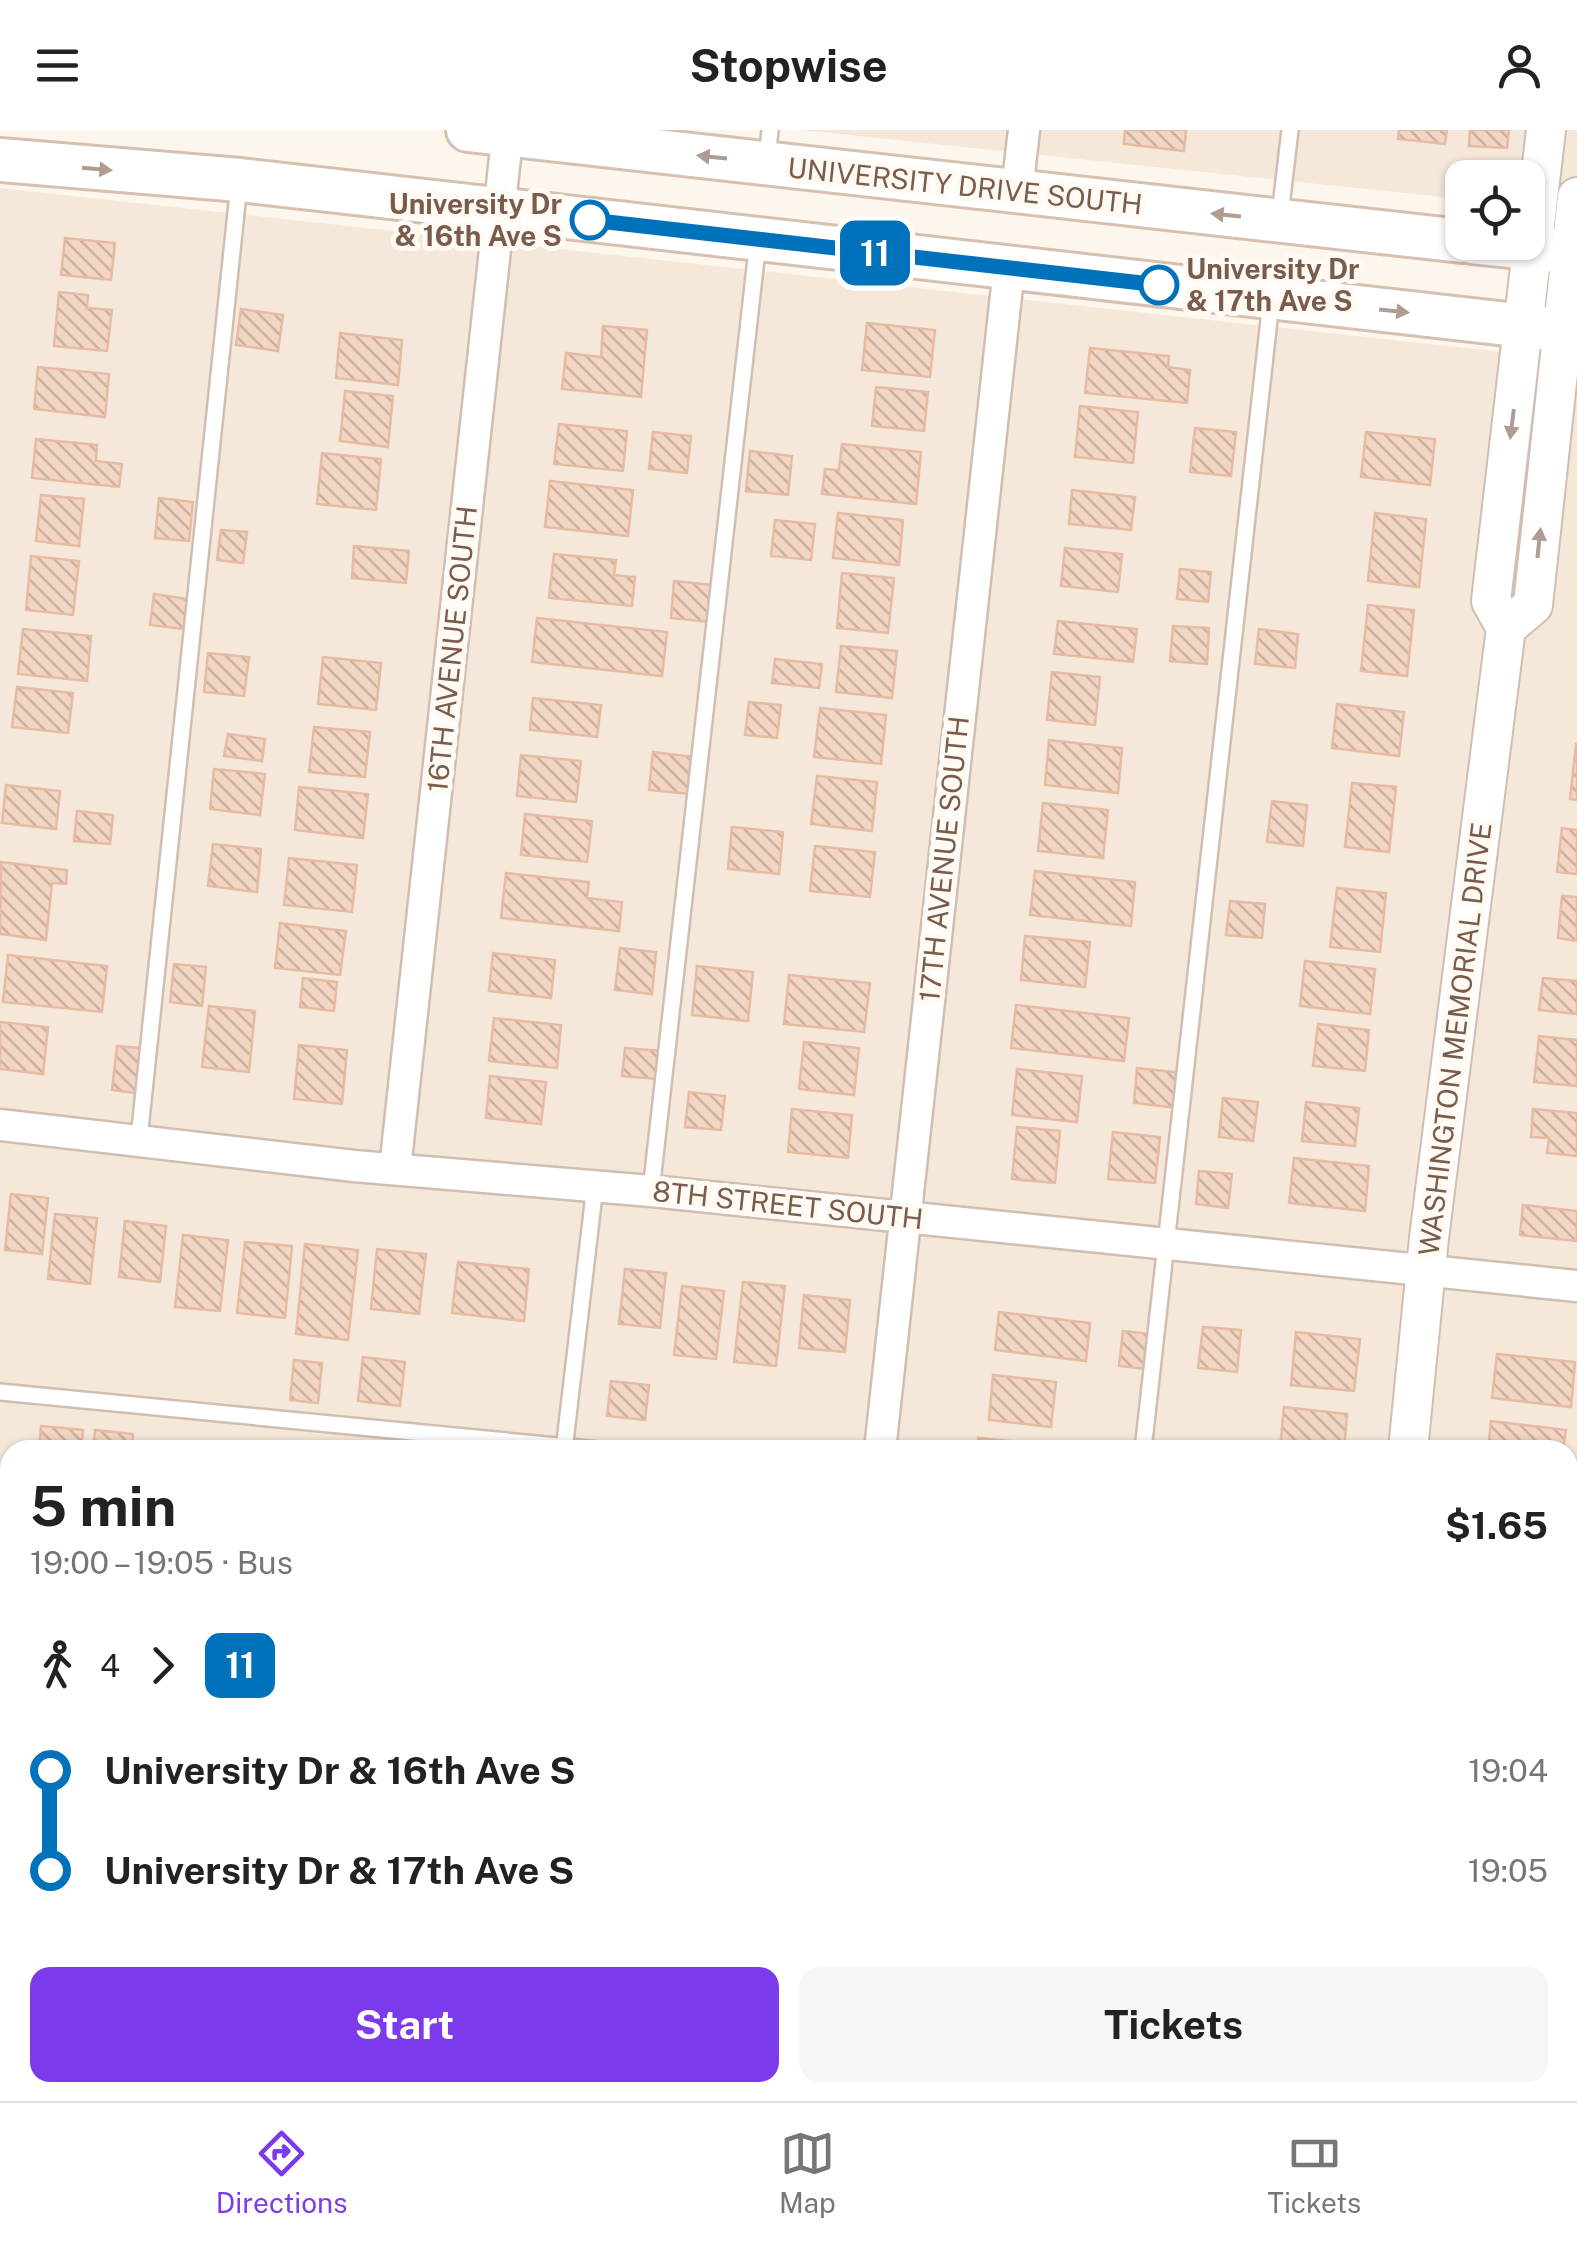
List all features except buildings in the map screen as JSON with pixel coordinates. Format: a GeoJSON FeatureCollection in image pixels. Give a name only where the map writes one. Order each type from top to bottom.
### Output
{"type":"FeatureCollection","features":[{"type":"Feature","properties":{"kind":"main road","name":"UNIVERSITY DRIVE SOUTH"},"geometry":{"type":"LineString","coordinates":[[494,131],[768,147],[1017,192],[1445,239]]}},
{"type":"Feature","properties":{"kind":"main road"},"geometry":{"type":"LineString","coordinates":[[0,160],[240,180],[1554,330]]}},
{"type":"Feature","properties":{"kind":"street"},"geometry":{"type":"LineString","coordinates":[[1017,192],[1024,130]]}},
{"type":"Feature","properties":{"kind":"street","name":"WASHINGTON MEMORIAL DRIVE"},"geometry":{"type":"LineString","coordinates":[[1546,130],[1561,251]]}},
{"type":"Feature","properties":{"kind":"street","name":"16TH AVENUE SOUTH"},"geometry":{"type":"LineString","coordinates":[[395,1168],[499,210],[494,131]]}},
{"type":"Feature","properties":{"kind":"street","name":"WASHINGTON MEMORIAL DRIVE"},"geometry":{"type":"LineString","coordinates":[[1409,1440],[1426,1271],[1506,628],[1532,606],[1561,251],[1577,197]]}},
{"type":"Feature","properties":{"kind":"street","name":"17TH AVENUE SOUTH"},"geometry":{"type":"LineString","coordinates":[[881,1440],[1009,268]]}},
{"type":"Feature","properties":{"kind":"street","name":"8TH STREET SOUTH"},"geometry":{"type":"LineString","coordinates":[[0,1124],[395,1168],[1577,1286]]}},
{"type":"Feature","properties":{"kind":"lane"},"geometry":{"type":"LineString","coordinates":[[1279,221],[1290,130]]}},
{"type":"Feature","properties":{"kind":"lane"},"geometry":{"type":"LineString","coordinates":[[139,1139],[240,180]]}},
{"type":"Feature","properties":{"kind":"lane"},"geometry":{"type":"LineString","coordinates":[[651,1191],[758,240]]}},
{"type":"Feature","properties":{"kind":"lane"},"geometry":{"type":"LineString","coordinates":[[1144,1440],[1272,298]]}},
{"type":"Feature","properties":{"kind":"lane"},"geometry":{"type":"LineString","coordinates":[[565,1440],[595,1186]]}},
{"type":"Feature","properties":{"kind":"lane"},"geometry":{"type":"LineString","coordinates":[[0,1392],[483,1440]]}},
{"type":"Feature","properties":{"kind":"shaded area"},"geometry":{"type":"Polygon","coordinates":[[[800,130],[1577,130],[1577,210],[1545,207],[1545,160],[1445,160],[1445,197],[800,130]]]}},
{"type":"Feature","properties":{"kind":"shaded area"},"geometry":{"type":"Polygon","coordinates":[[[0,188],[1577,360],[1577,1440],[0,1440],[0,188]]]}},
{"type":"Feature","properties":{"kind":"bus line","name":"11"},"geometry":{"type":"LineString","coordinates":[[590,220],[1159,285]]}},
{"type":"Feature","properties":{"kind":"place","name":"University Dr & 16th Ave S"},"geometry":{"type":"Point","coordinates":[590,220]}},
{"type":"Feature","properties":{"kind":"place","name":"University Dr & 17th Ave S"},"geometry":{"type":"Point","coordinates":[1159,285]}}]}
